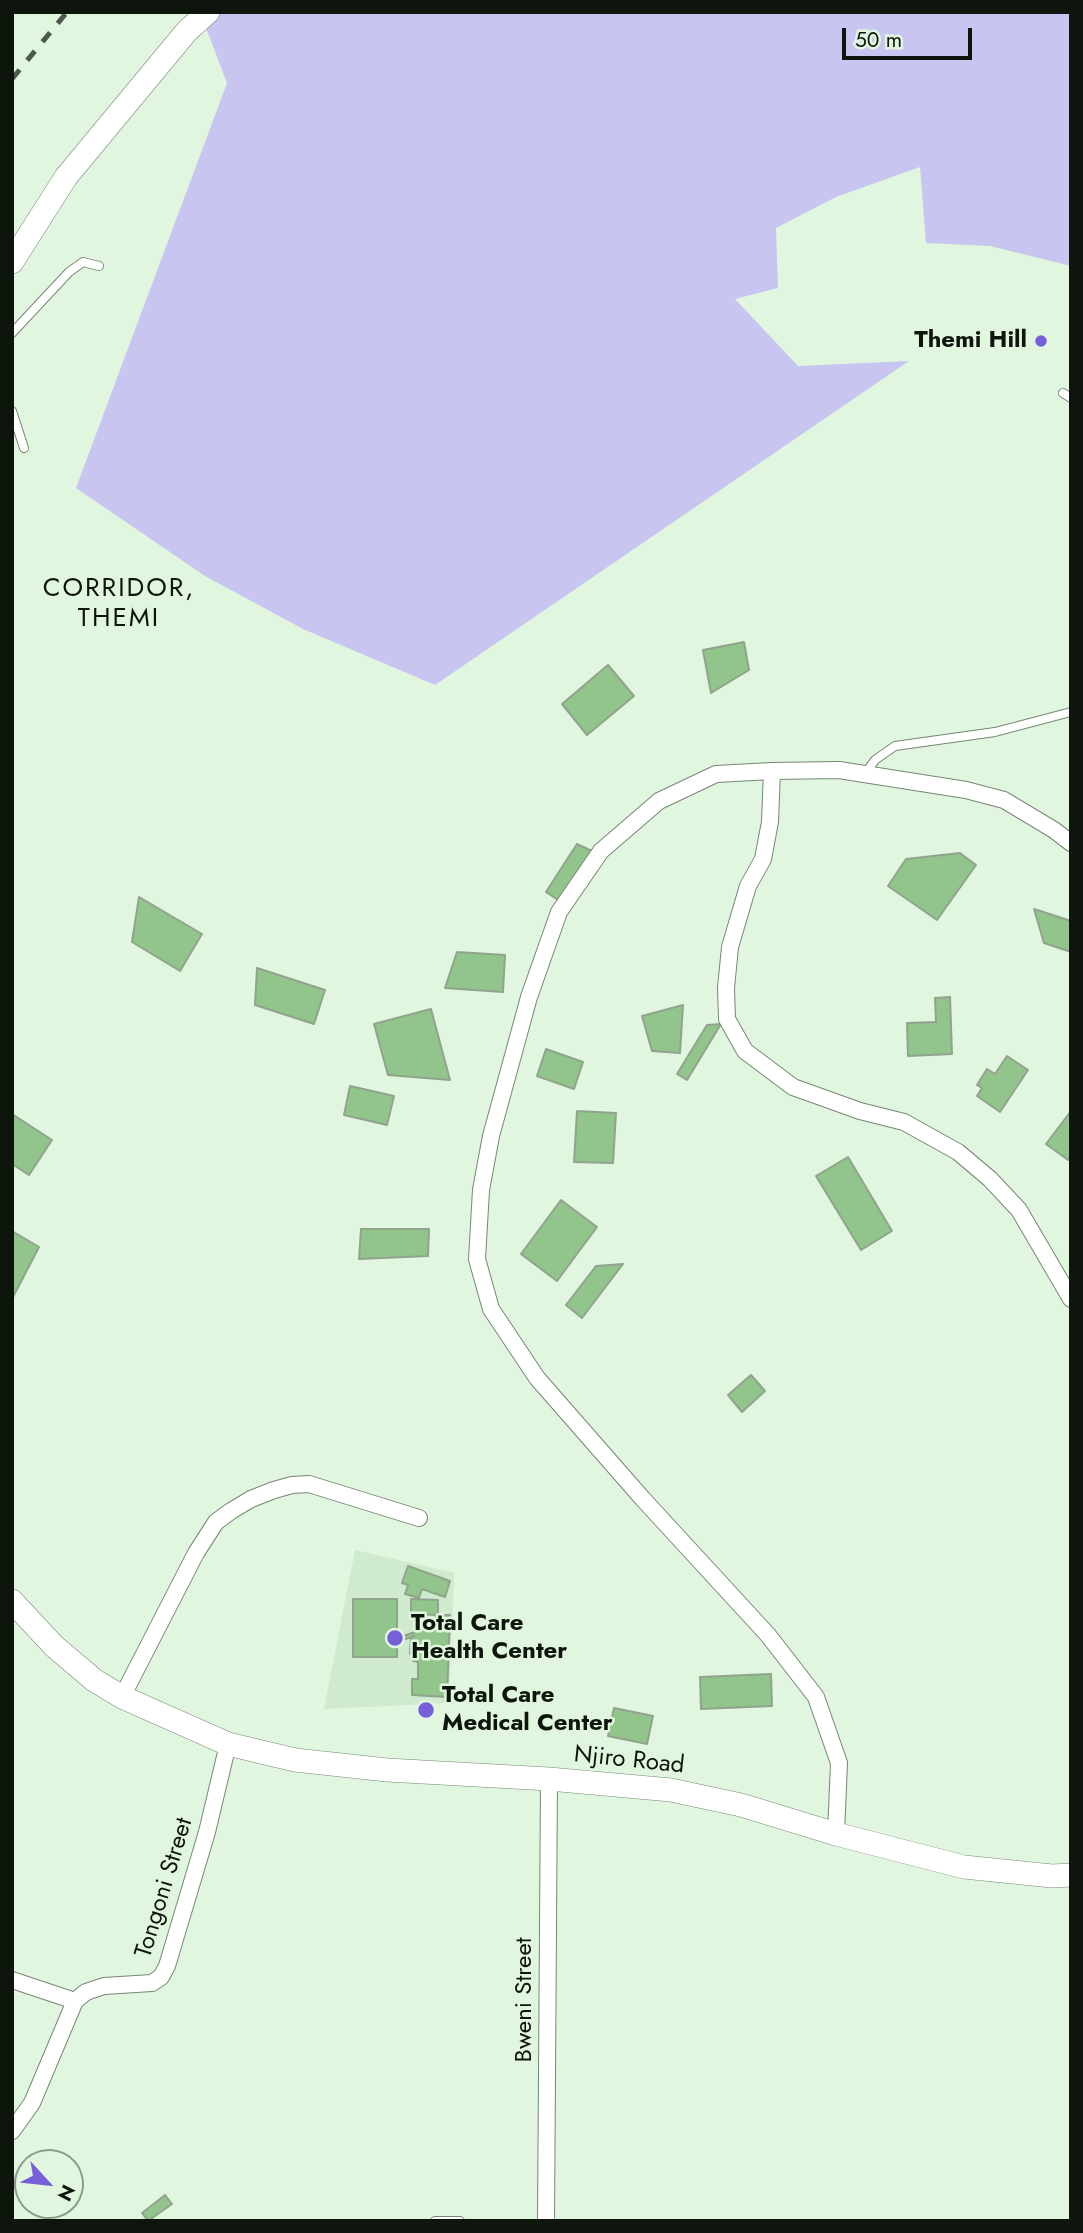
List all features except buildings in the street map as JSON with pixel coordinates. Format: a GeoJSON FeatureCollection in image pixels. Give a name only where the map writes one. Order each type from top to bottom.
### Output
{"type":"FeatureCollection","features":[{"type":"Feature","properties":{"kind":"street"},"geometry":{"type":"LineString","coordinates":[[12,262],[66,177],[187,31],[208,12]]}},
{"type":"Feature","properties":{"kind":"street"},"geometry":{"type":"LineString","coordinates":[[836,1835],[839,1763],[816,1697],[768,1635],[537,1378],[491,1309],[477,1259],[481,1190],[491,1136],[529,996],[559,912],[601,851],[659,801],[716,774],[839,770],[966,790],[1004,800],[1071,843]]}},
{"type":"Feature","properties":{"kind":"street"},"geometry":{"type":"LineString","coordinates":[[772,771],[770,822],[763,859],[748,886],[730,947],[726,988],[727,1019],[733,1030],[746,1051],[793,1087],[860,1111],[904,1122],[958,1152],[990,1179],[1019,1210],[1071,1299]]}},
{"type":"Feature","properties":{"kind":"street"},"geometry":{"type":"LineString","coordinates":[[122,1697],[196,1553],[216,1522],[231,1511],[274,1490],[309,1484],[419,1518]]}},
{"type":"Feature","properties":{"kind":"street","name":"Njiro Road"},"geometry":{"type":"LineString","coordinates":[[12,1601],[54,1646],[94,1681],[122,1697],[228,1744],[295,1760],[387,1770],[549,1779],[671,1790],[741,1805],[836,1835],[964,1867],[1052,1876],[1071,1875]]}},
{"type":"Feature","properties":{"kind":"street","name":"Tongoni Street"},"geometry":{"type":"LineString","coordinates":[[75,2001],[86,1992],[104,1986],[152,1983],[161,1977],[167,1966],[207,1832],[228,1744]]}},
{"type":"Feature","properties":{"kind":"street","name":"Bweni Street"},"geometry":{"type":"LineString","coordinates":[[546,2221],[549,1779]]}},
{"type":"Feature","properties":{"kind":"street"},"geometry":{"type":"LineString","coordinates":[[12,1980],[75,2001],[32,2104],[12,2132]]}},
{"type":"Feature","properties":{"kind":"lane"},"geometry":{"type":"LineString","coordinates":[[12,333],[69,272],[83,262],[99,266]]}},
{"type":"Feature","properties":{"kind":"lane"},"geometry":{"type":"LineString","coordinates":[[12,411],[24,448]]}},
{"type":"Feature","properties":{"kind":"lane"},"geometry":{"type":"LineString","coordinates":[[865,774],[875,760],[895,746],[995,732],[1071,712]]}},
{"type":"Feature","properties":{"kind":"lane"},"geometry":{"type":"LineString","coordinates":[[435,2221],[460,2221]]}},
{"type":"Feature","properties":{"kind":"shaded area"},"geometry":{"type":"Polygon","coordinates":[[[200,12],[1071,12],[1071,266],[990,246],[926,243],[920,167],[836,197],[776,228],[778,288],[735,299],[798,366],[909,361],[435,685],[303,629],[205,576],[76,488],[227,83],[200,12]]]}},
{"type":"Feature","properties":{"kind":"shaded area","name":"Total Care Health Center"},"geometry":{"type":"Polygon","coordinates":[[[355,1550],[454,1573],[449,1703],[324,1709],[355,1550]]]}},
{"type":"Feature","properties":{"kind":"railway"},"geometry":{"type":"LineString","coordinates":[[12,79],[67,12]]}},
{"type":"Feature","properties":{"kind":"place","name":"Themi Hill"},"geometry":{"type":"Point","coordinates":[1041,341]}},
{"type":"Feature","properties":{"kind":"place","name":"Total Care Health Center"},"geometry":{"type":"Point","coordinates":[395,1638]}},
{"type":"Feature","properties":{"kind":"place","name":"Total Care Medical Center"},"geometry":{"type":"Point","coordinates":[426,1710]}},
{"type":"Feature","properties":{"kind":"district","name":"CORRIDOR, THEMI"},"geometry":{"type":"Point","coordinates":[119,605]}}]}
